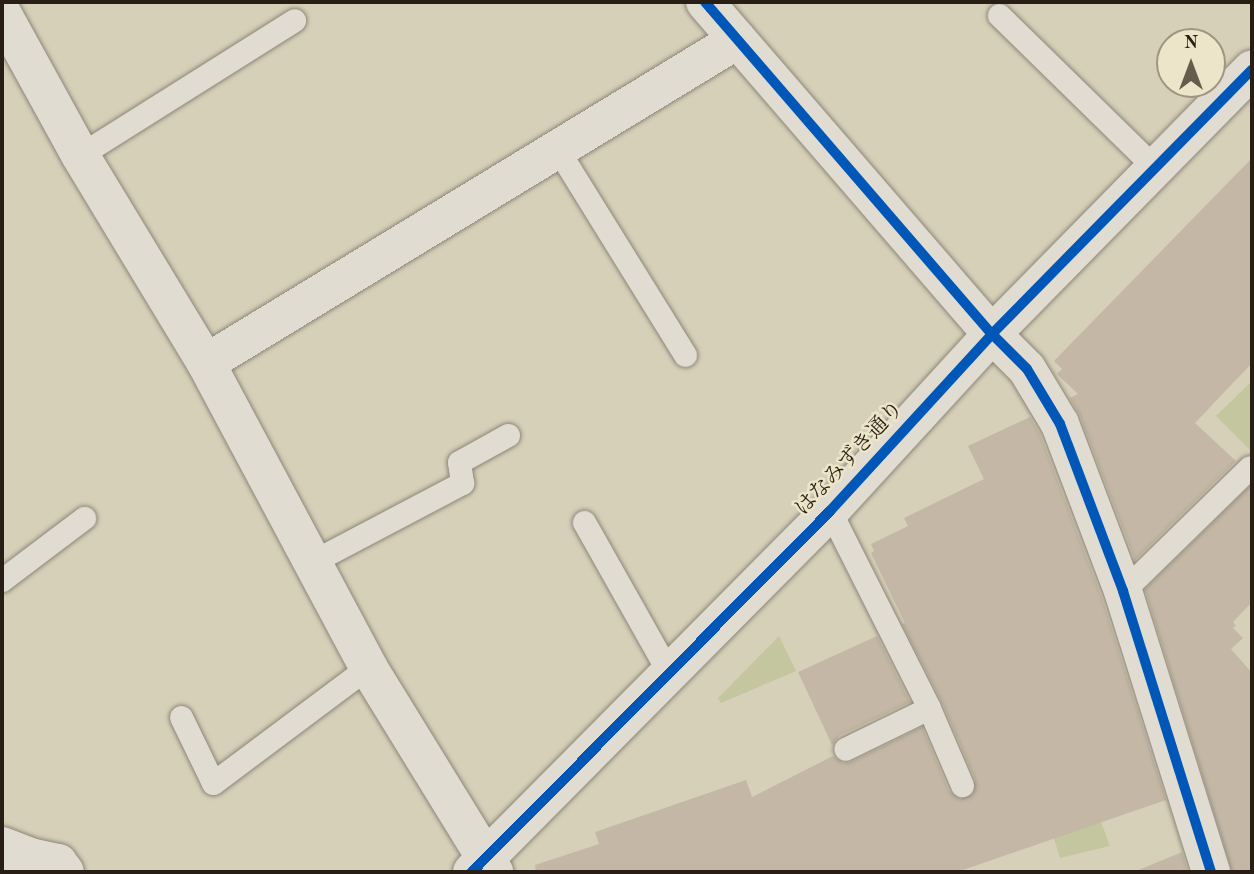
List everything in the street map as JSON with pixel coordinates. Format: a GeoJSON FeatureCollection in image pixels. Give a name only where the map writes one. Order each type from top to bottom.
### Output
{"type":"FeatureCollection","features":[{"type":"Feature","properties":{"kind":"street"},"geometry":{"type":"LineString","coordinates":[[705,2],[992,334],[1027,369],[1060,424],[1124,591],[1212,872]]}},
{"type":"Feature","properties":{"kind":"street"},"geometry":{"type":"LineString","coordinates":[[2,13],[80,155],[206,363],[368,667],[484,868]]}},
{"type":"Feature","properties":{"kind":"street"},"geometry":{"type":"LineString","coordinates":[[206,363],[737,40]]}},
{"type":"Feature","properties":{"kind":"street","name":"はなみずき通り"},"geometry":{"type":"LineString","coordinates":[[484,868],[668,671],[830,511],[992,334],[1249,80]]}},
{"type":"Feature","properties":{"kind":"street"},"geometry":{"type":"LineString","coordinates":[[13,858],[58,863],[65,872]]}},
{"type":"Feature","properties":{"kind":"lane"},"geometry":{"type":"LineString","coordinates":[[999,15],[1156,169]]}},
{"type":"Feature","properties":{"kind":"lane"},"geometry":{"type":"LineString","coordinates":[[80,155],[294,20]]}},
{"type":"Feature","properties":{"kind":"lane"},"geometry":{"type":"LineString","coordinates":[[558,150],[685,355]]}},
{"type":"Feature","properties":{"kind":"lane"},"geometry":{"type":"LineString","coordinates":[[312,562],[462,483],[459,462],[508,435]]}},
{"type":"Feature","properties":{"kind":"lane"},"geometry":{"type":"LineString","coordinates":[[1124,591],[1250,467]]}},
{"type":"Feature","properties":{"kind":"lane"},"geometry":{"type":"LineString","coordinates":[[830,511],[929,708],[962,785]]}},
{"type":"Feature","properties":{"kind":"lane"},"geometry":{"type":"LineString","coordinates":[[2,580],[83,518]]}},
{"type":"Feature","properties":{"kind":"lane"},"geometry":{"type":"LineString","coordinates":[[584,522],[668,671]]}},
{"type":"Feature","properties":{"kind":"lane"},"geometry":{"type":"LineString","coordinates":[[181,717],[213,783],[368,667]]}},
{"type":"Feature","properties":{"kind":"lane"},"geometry":{"type":"LineString","coordinates":[[845,749],[929,708]]}},
{"type":"Feature","properties":{"kind":"green space"},"geometry":{"type":"Polygon","coordinates":[[[1252,381],[1251,435],[1252,452],[1216,416],[1252,381]]]}},
{"type":"Feature","properties":{"kind":"green space"},"geometry":{"type":"Polygon","coordinates":[[[779,636],[796,671],[721,703],[718,698],[779,636]]]}},
{"type":"Feature","properties":{"kind":"green space"},"geometry":{"type":"Polygon","coordinates":[[[1080,765],[1110,846],[1060,858],[1036,781],[1080,765]]]}},
{"type":"Feature","properties":{"kind":"building"},"geometry":{"type":"Polygon","coordinates":[[[1252,158],[1252,363],[1195,423],[1236,461],[1135,560],[1080,416],[1070,398],[1078,394],[1057,374],[1062,369],[1054,361],[1252,158]]]}},
{"type":"Feature","properties":{"kind":"building"},"geometry":{"type":"Polygon","coordinates":[[[1030,417],[1040,434],[1102,598],[1166,800],[957,872],[536,872],[535,865],[599,844],[595,832],[746,780],[752,797],[833,756],[843,763],[851,762],[922,727],[949,791],[960,799],[973,794],[975,779],[942,702],[902,624],[905,623],[871,553],[874,551],[871,544],[908,526],[904,518],[984,479],[968,446],[1030,417]]]}},
{"type":"Feature","properties":{"kind":"building"},"geometry":{"type":"Polygon","coordinates":[[[1252,484],[1252,602],[1233,622],[1236,626],[1233,628],[1243,638],[1231,649],[1252,673],[1252,872],[1232,872],[1145,589],[1252,484]]]}},
{"type":"Feature","properties":{"kind":"building"},"geometry":{"type":"Polygon","coordinates":[[[877,636],[910,702],[839,736],[832,745],[798,672],[877,636]]]}},
{"type":"Feature","properties":{"kind":"building"},"geometry":{"type":"Polygon","coordinates":[[[1182,852],[1188,872],[1134,872],[1182,852]]]}},
{"type":"Feature","properties":{"kind":"cycle path"},"geometry":{"type":"LineString","coordinates":[[705,2],[992,334],[1027,369],[1060,424],[1123,591],[1211,872]]}},
{"type":"Feature","properties":{"kind":"cycle path"},"geometry":{"type":"LineString","coordinates":[[472,872],[830,511],[992,334],[1252,69]]}}]}
